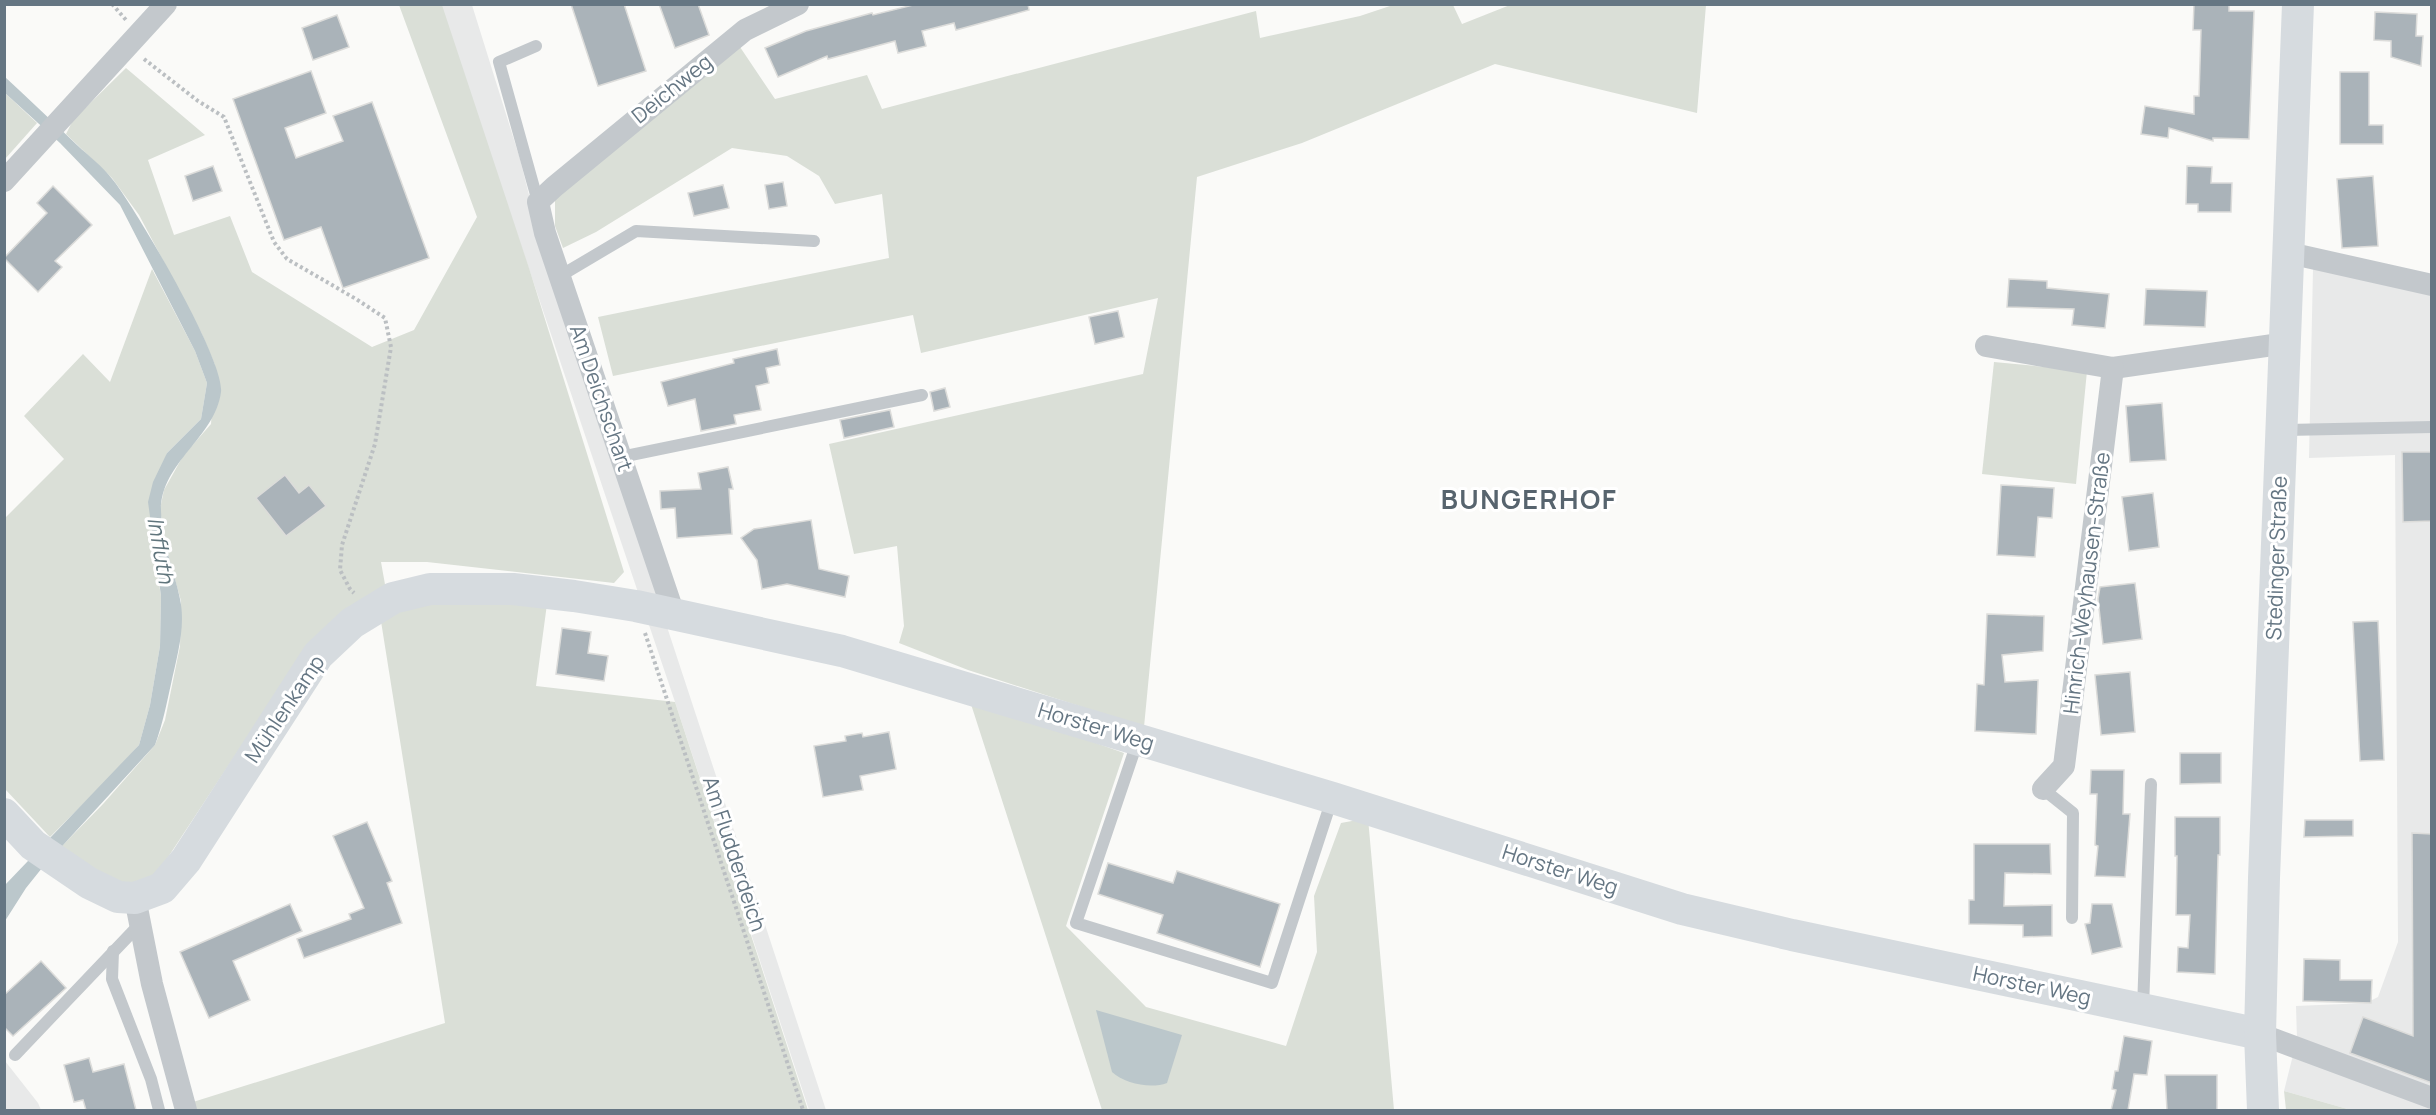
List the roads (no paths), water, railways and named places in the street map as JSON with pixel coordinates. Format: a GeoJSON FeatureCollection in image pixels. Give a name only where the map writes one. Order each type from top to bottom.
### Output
{"type":"FeatureCollection","features":[{"type":"Feature","properties":{"kind":"street"},"geometry":{"type":"LineString","coordinates":[[4,181],[166,4]]}},
{"type":"Feature","properties":{"kind":"street","name":"Deichweg"},"geometry":{"type":"LineString","coordinates":[[546,195],[744,30],[798,4]]}},
{"type":"Feature","properties":{"kind":"street","name":"Stedinger Straße"},"geometry":{"type":"LineString","coordinates":[[2263,1110],[2260,1034],[2264,878],[2287,343],[2298,4]]}},
{"type":"Feature","properties":{"kind":"street","name":"Am Deichschart"},"geometry":{"type":"LineString","coordinates":[[546,195],[545,233],[621,457],[684,617]]}},
{"type":"Feature","properties":{"kind":"street"},"geometry":{"type":"LineString","coordinates":[[2289,253],[2432,285]]}},
{"type":"Feature","properties":{"kind":"street"},"geometry":{"type":"LineString","coordinates":[[1986,346],[2113,368],[2287,343]]}},
{"type":"Feature","properties":{"kind":"street","name":"Hinrich-Weyhausen-Straße"},"geometry":{"type":"LineString","coordinates":[[2043,789],[2064,766],[2113,368]]}},
{"type":"Feature","properties":{"kind":"street","name":"Mühlenkamp"},"geometry":{"type":"LineString","coordinates":[[137,911],[162,888],[186,860],[318,655],[351,623],[393,598],[430,589],[513,589],[636,606],[684,617]]}},
{"type":"Feature","properties":{"kind":"street","name":"Horster Weg"},"geometry":{"type":"LineString","coordinates":[[684,617],[842,651],[1333,798],[1682,909],[1792,935],[2260,1034],[2432,1098]]}},
{"type":"Feature","properties":{"kind":"street"},"geometry":{"type":"LineString","coordinates":[[4,814],[33,845],[88,884],[118,897],[137,911],[152,984],[186,1110]]}},
{"type":"Feature","properties":{"kind":"lane"},"geometry":{"type":"LineString","coordinates":[[536,46],[499,62],[546,195]]}},
{"type":"Feature","properties":{"kind":"lane"},"geometry":{"type":"LineString","coordinates":[[560,276],[636,231],[814,242]]}},
{"type":"Feature","properties":{"kind":"lane"},"geometry":{"type":"LineString","coordinates":[[621,457],[922,395]]}},
{"type":"Feature","properties":{"kind":"lane"},"geometry":{"type":"LineString","coordinates":[[2282,430],[2432,427]]}},
{"type":"Feature","properties":{"kind":"lane"},"geometry":{"type":"LineString","coordinates":[[1138,739],[1076,923],[1272,983],[1333,798]]}},
{"type":"Feature","properties":{"kind":"lane"},"geometry":{"type":"LineString","coordinates":[[2143,1010],[2151,784]]}},
{"type":"Feature","properties":{"kind":"lane"},"geometry":{"type":"LineString","coordinates":[[2043,789],[2073,813],[2072,918]]}},
{"type":"Feature","properties":{"kind":"lane"},"geometry":{"type":"LineString","coordinates":[[15,1055],[113,951],[137,911]]}},
{"type":"Feature","properties":{"kind":"lane"},"geometry":{"type":"LineString","coordinates":[[113,951],[112,979],[151,1079],[159,1110]]}},
{"type":"Feature","properties":{"kind":"water","name":"Influth"},"geometry":{"type":"Polygon","coordinates":[[[5,77],[100,166],[124,196],[158,251],[195,319],[209,349],[221,392],[217,408],[209,423],[178,464],[163,494],[161,511],[163,533],[180,599],[182,620],[176,663],[155,745],[42,868],[5,921],[5,885],[139,745],[150,705],[160,646],[161,596],[148,502],[153,482],[167,453],[201,419],[207,383],[195,351],[120,205],[60,143],[5,93],[5,77]]]}},
{"type":"Feature","properties":{"kind":"water"},"geometry":{"type":"Polygon","coordinates":[[[1096,1010],[1182,1035],[1167,1083],[1153,1086],[1138,1084],[1124,1080],[1112,1072],[1096,1010]]]}},
{"type":"Feature","properties":{"kind":"district","name":"BUNGERHOF"},"geometry":{"type":"Point","coordinates":[1529,500]}}]}
